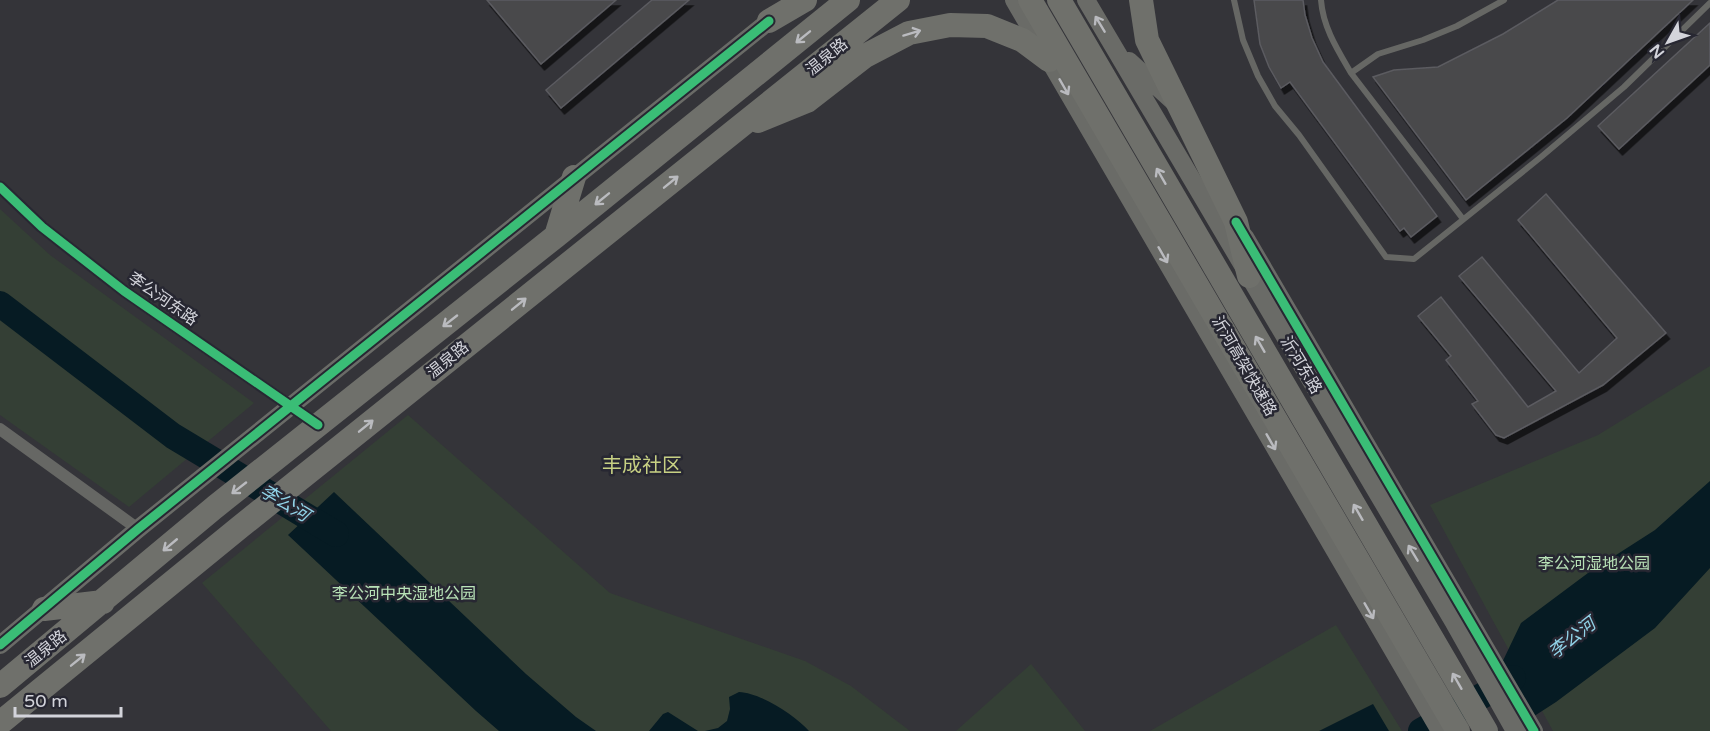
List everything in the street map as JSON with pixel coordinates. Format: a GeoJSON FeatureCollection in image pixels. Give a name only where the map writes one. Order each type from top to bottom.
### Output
{"type":"FeatureCollection","features":[{"type":"Feature","properties":{"kind":"highway"},"geometry":{"type":"LineString","coordinates":[[769,21],[790,0]]}},
{"type":"Feature","properties":{"kind":"highway"},"geometry":{"type":"LineString","coordinates":[[769,21],[805,0]]}},
{"type":"Feature","properties":{"kind":"highway","name":"温泉路"},"geometry":{"type":"LineString","coordinates":[[0,686],[215,507],[848,0]]}},
{"type":"Feature","properties":{"kind":"highway","name":"沂河高架快速路"},"geometry":{"type":"LineString","coordinates":[[1030,0],[1458,731]]}},
{"type":"Feature","properties":{"kind":"highway","name":"沂河高架快速路"},"geometry":{"type":"LineString","coordinates":[[1059,0],[1486,731]]}},
{"type":"Feature","properties":{"kind":"highway"},"geometry":{"type":"LineString","coordinates":[[1141,0],[1147,40],[1236,222],[1249,276]]}},
{"type":"Feature","properties":{"kind":"highway"},"geometry":{"type":"LineString","coordinates":[[865,56],[895,2]]}},
{"type":"Feature","properties":{"kind":"highway","name":"温泉路"},"geometry":{"type":"LineString","coordinates":[[0,723],[240,527],[895,2]]}},
{"type":"Feature","properties":{"kind":"highway"},"geometry":{"type":"LineString","coordinates":[[734,132],[807,101],[865,56],[909,33],[950,25],[987,26],[1022,40],[1049,60]]}},
{"type":"Feature","properties":{"kind":"highway"},"geometry":{"type":"LineString","coordinates":[[556,236],[574,177]]}},
{"type":"Feature","properties":{"kind":"highway"},"geometry":{"type":"LineString","coordinates":[[44,609],[103,602]]}},
{"type":"Feature","properties":{"kind":"main road"},"geometry":{"type":"LineString","coordinates":[[1014,0],[1440,731]]}},
{"type":"Feature","properties":{"kind":"main road","name":"沂河东路"},"geometry":{"type":"LineString","coordinates":[[1086,0],[1249,276],[1458,614],[1515,731]]}},
{"type":"Feature","properties":{"kind":"main road"},"geometry":{"type":"LineString","coordinates":[[0,645],[138,529],[769,21]]}},
{"type":"Feature","properties":{"kind":"main road"},"geometry":{"type":"LineString","coordinates":[[1113,47],[1180,109]]}},
{"type":"Feature","properties":{"kind":"main road"},"geometry":{"type":"LineString","coordinates":[[1236,222],[1458,614],[1534,731]]}},
{"type":"Feature","properties":{"kind":"street","name":"李公河东路"},"geometry":{"type":"LineString","coordinates":[[0,187],[42,227],[124,291],[318,425]]}},
{"type":"Feature","properties":{"kind":"street"},"geometry":{"type":"LineString","coordinates":[[0,429],[138,529]]}},
{"type":"Feature","properties":{"kind":"lane"},"geometry":{"type":"LineString","coordinates":[[1234,0],[1243,40],[1258,76],[1275,106],[1299,135],[1386,257],[1414,260],[1624,87],[1710,3]]}},
{"type":"Feature","properties":{"kind":"lane"},"geometry":{"type":"LineString","coordinates":[[1321,0],[1323,18],[1337,50],[1351,73],[1463,219]]}},
{"type":"Feature","properties":{"kind":"lane"},"geometry":{"type":"LineString","coordinates":[[1351,73],[1378,54],[1423,40],[1457,26],[1504,0]]}},
{"type":"Feature","properties":{"kind":"green space"},"geometry":{"type":"Polygon","coordinates":[[[0,209],[50,255],[254,403],[129,507],[0,415],[0,209]]]}},
{"type":"Feature","properties":{"kind":"green space","name":"李公河湿地公园"},"geometry":{"type":"Polygon","coordinates":[[[1710,366],[1710,731],[1553,731],[1430,505],[1598,435],[1710,366]]]}},
{"type":"Feature","properties":{"kind":"green space","name":"李公河中央湿地公园"},"geometry":{"type":"Polygon","coordinates":[[[408,415],[610,593],[805,661],[851,686],[910,731],[331,731],[202,583],[408,415]]]}},
{"type":"Feature","properties":{"kind":"green space"},"geometry":{"type":"Polygon","coordinates":[[[1336,625],[1402,731],[1150,731],[1336,625]]]}},
{"type":"Feature","properties":{"kind":"green space"},"geometry":{"type":"Polygon","coordinates":[[[1031,664],[1085,731],[956,731],[1031,664]]]}},
{"type":"Feature","properties":{"kind":"water"},"geometry":{"type":"Polygon","coordinates":[[[1710,481],[1710,568],[1655,628],[1556,702],[1525,722],[1498,671],[1521,623],[1588,573],[1655,530],[1710,481]]]}},
{"type":"Feature","properties":{"kind":"water"},"geometry":{"type":"Polygon","coordinates":[[[334,492],[526,674],[596,731],[499,731],[476,711],[288,535],[334,492]]]}},
{"type":"Feature","properties":{"kind":"water"},"geometry":{"type":"Polygon","coordinates":[[[739,692],[757,696],[777,706],[809,731],[705,731],[718,728],[727,721],[730,709],[729,697],[739,692]]]}},
{"type":"Feature","properties":{"kind":"water"},"geometry":{"type":"Polygon","coordinates":[[[1373,704],[1389,731],[1319,731],[1373,704]]]}},
{"type":"Feature","properties":{"kind":"water"},"geometry":{"type":"Polygon","coordinates":[[[668,712],[698,731],[649,731],[663,714],[668,712]]]}},
{"type":"Feature","properties":{"kind":"building"},"geometry":{"type":"Polygon","coordinates":[[[487,0],[616,0],[541,64],[487,0]]]}},
{"type":"Feature","properties":{"kind":"building"},"geometry":{"type":"Polygon","coordinates":[[[652,0],[689,0],[561,108],[546,90],[652,0]]]}},
{"type":"Feature","properties":{"kind":"building"},"geometry":{"type":"Polygon","coordinates":[[[1254,0],[1303,0],[1312,38],[1323,62],[1437,216],[1411,237],[1404,228],[1400,231],[1290,82],[1281,88],[1260,44],[1254,0]]]}},
{"type":"Feature","properties":{"kind":"building"},"geometry":{"type":"Polygon","coordinates":[[[1558,0],[1693,0],[1567,118],[1466,200],[1373,77],[1394,70],[1438,67],[1503,34],[1558,0]]]}},
{"type":"Feature","properties":{"kind":"building"},"geometry":{"type":"Polygon","coordinates":[[[1710,23],[1710,65],[1619,149],[1598,126],[1710,23]]]}},
{"type":"Feature","properties":{"kind":"building"},"geometry":{"type":"Polygon","coordinates":[[[1546,194],[1666,333],[1603,385],[1504,438],[1496,435],[1472,404],[1478,401],[1446,360],[1451,356],[1418,316],[1441,297],[1528,407],[1556,391],[1459,276],[1482,257],[1579,373],[1617,338],[1518,220],[1546,194]]]}},
{"type":"Feature","properties":{"kind":"waterway","name":"李公河"},"geometry":{"type":"LineString","coordinates":[[0,304],[173,436],[336,534]]}},
{"type":"Feature","properties":{"kind":"waterway","name":"李公河"},"geometry":{"type":"LineString","coordinates":[[1421,731],[1513,678]]}},
{"type":"Feature","properties":{"kind":"cycle path"},"geometry":{"type":"LineString","coordinates":[[0,645],[138,529],[769,21]]}},
{"type":"Feature","properties":{"kind":"cycle path"},"geometry":{"type":"LineString","coordinates":[[0,187],[42,227],[124,291],[318,425]]}},
{"type":"Feature","properties":{"kind":"cycle path"},"geometry":{"type":"LineString","coordinates":[[1236,222],[1534,731]]}},
{"type":"Feature","properties":{"kind":"district","name":"丰成社区"},"geometry":{"type":"Point","coordinates":[642,466]}}]}
